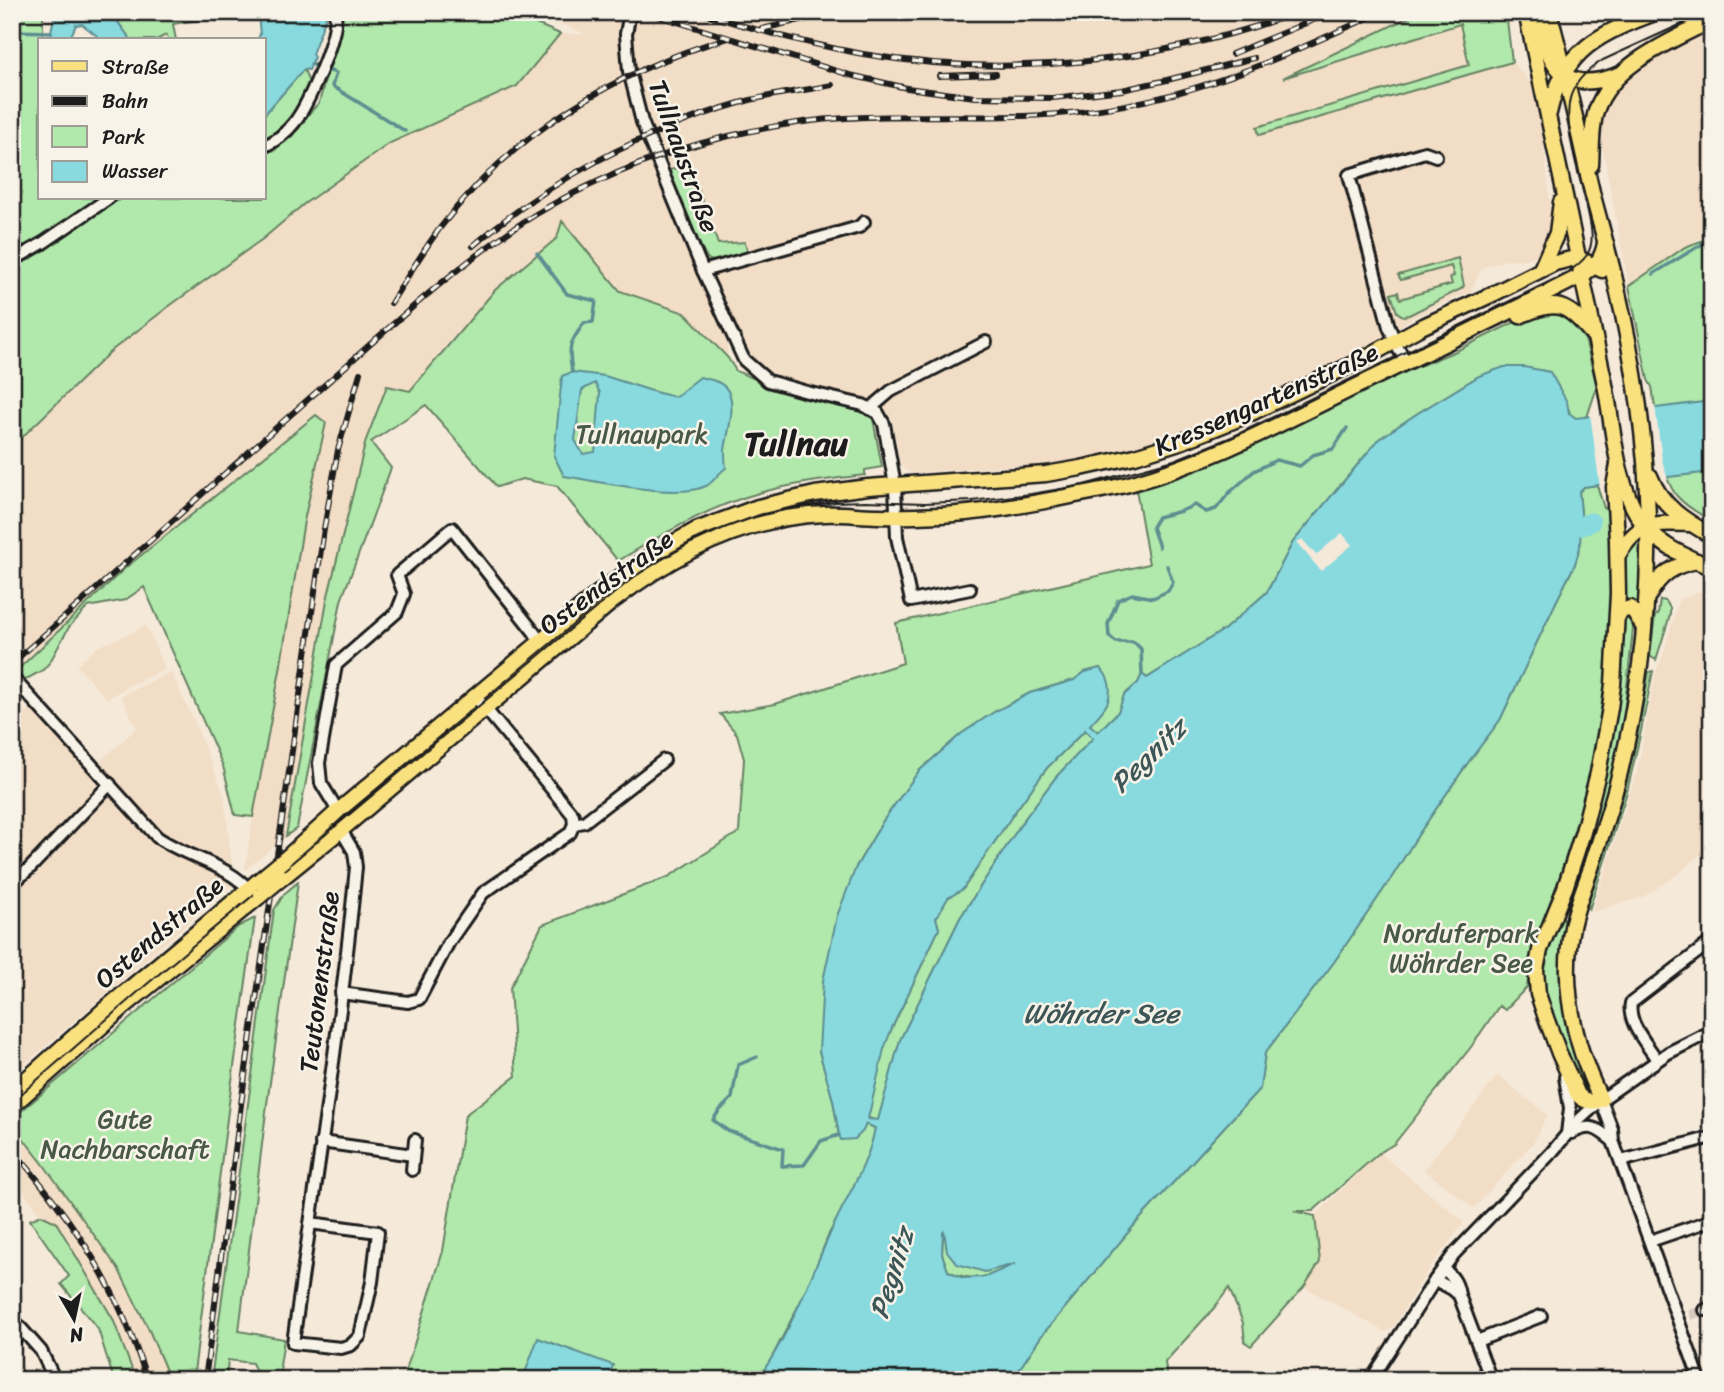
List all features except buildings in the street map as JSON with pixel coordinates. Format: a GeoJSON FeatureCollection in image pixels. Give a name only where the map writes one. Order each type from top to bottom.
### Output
{"type":"FeatureCollection","features":[{"type":"Feature","properties":{"kind":"main road"},"geometry":{"type":"LineString","coordinates":[[1526,12],[1610,410],[1620,486],[1613,684],[1602,753],[1583,832],[1565,888],[1540,950],[1536,970],[1538,994],[1559,1053],[1579,1097],[1591,1102],[1601,1100],[1583,1058],[1570,1007],[1569,952],[1575,918],[1619,777],[1634,703],[1647,600],[1649,482],[1627,334],[1549,12]]}},
{"type":"Feature","properties":{"kind":"main road"},"geometry":{"type":"LineString","coordinates":[[1535,12],[1550,55],[1565,73],[1578,81],[1588,83],[1619,75]]}},
{"type":"Feature","properties":{"kind":"main road"},"geometry":{"type":"LineString","coordinates":[[1548,118],[1556,88],[1580,53],[1616,29],[1657,12]]}},
{"type":"Feature","properties":{"kind":"main road"},"geometry":{"type":"LineString","coordinates":[[1691,12],[1693,22],[1705,23]]}},
{"type":"Feature","properties":{"kind":"main road"},"geometry":{"type":"LineString","coordinates":[[1590,180],[1595,113],[1604,93],[1619,75],[1649,54],[1705,23]]}},
{"type":"Feature","properties":{"kind":"main road"},"geometry":{"type":"LineString","coordinates":[[1541,269],[1557,233],[1563,187]]}},
{"type":"Feature","properties":{"kind":"main road"},"geometry":{"type":"LineString","coordinates":[[1596,266],[1605,240]]}},
{"type":"Feature","properties":{"kind":"main road"},"geometry":{"type":"LineString","coordinates":[[1578,259],[1596,266],[1615,279]]}},
{"type":"Feature","properties":{"kind":"main road","name":"Kressengartenstraße"},"geometry":{"type":"LineString","coordinates":[[895,485],[1046,474],[1143,454],[1183,441],[1235,421],[1541,269],[1565,260],[1578,259]]}},
{"type":"Feature","properties":{"kind":"main road","name":"Kressengartenstraße"},"geometry":{"type":"LineString","coordinates":[[896,516],[992,511],[1085,494],[1178,468],[1225,450],[1596,266]]}},
{"type":"Feature","properties":{"kind":"main road","name":"Kressengartenstraße"},"geometry":{"type":"LineString","coordinates":[[1472,329],[1504,324],[1539,308],[1555,306],[1573,312],[1595,338]]}},
{"type":"Feature","properties":{"kind":"main road"},"geometry":{"type":"LineString","coordinates":[[1649,482],[1668,507],[1689,524],[1712,536]]}},
{"type":"Feature","properties":{"kind":"main road","name":"Ostendstraße"},"geometry":{"type":"LineString","coordinates":[[12,1106],[256,891],[285,859],[338,811],[625,572],[696,530],[734,515],[781,501],[848,489],[895,485]]}},
{"type":"Feature","properties":{"kind":"main road"},"geometry":{"type":"LineString","coordinates":[[1620,486],[1648,528],[1666,546],[1712,568]]}},
{"type":"Feature","properties":{"kind":"main road","name":"Ostendstraße"},"geometry":{"type":"LineString","coordinates":[[12,1092],[105,1009],[256,891],[284,877],[627,591],[666,564],[709,541],[762,524],[811,515],[896,516]]}},
{"type":"Feature","properties":{"kind":"main road"},"geometry":{"type":"LineString","coordinates":[[1618,555],[1632,536],[1648,528],[1689,524]]}},
{"type":"Feature","properties":{"kind":"main road"},"geometry":{"type":"LineString","coordinates":[[1647,600],[1664,573],[1697,561]]}},
{"type":"Feature","properties":{"kind":"main road"},"geometry":{"type":"LineString","coordinates":[[1617,617],[1630,608],[1644,628]]}},
{"type":"Feature","properties":{"kind":"main road"},"geometry":{"type":"LineString","coordinates":[[338,811],[341,830]]}},
{"type":"Feature","properties":{"kind":"main road"},"geometry":{"type":"LineString","coordinates":[[1565,888],[1566,910],[1575,918]]}},
{"type":"Feature","properties":{"kind":"street"},"geometry":{"type":"LineString","coordinates":[[266,145],[293,124],[312,94],[335,32],[335,12]]}},
{"type":"Feature","properties":{"kind":"street","name":"Tullnaustraße"},"geometry":{"type":"LineString","coordinates":[[630,12],[626,34],[629,71],[639,112],[703,271],[744,360],[768,381],[870,409]]}},
{"type":"Feature","properties":{"kind":"street","name":"Kressengartenstraße"},"geometry":{"type":"LineString","coordinates":[[1407,362],[1389,327],[1349,174],[1425,152],[1436,156]]}},
{"type":"Feature","properties":{"kind":"street"},"geometry":{"type":"LineString","coordinates":[[12,261],[107,200]]}},
{"type":"Feature","properties":{"kind":"street","name":"Tullnaustraße"},"geometry":{"type":"LineString","coordinates":[[703,271],[859,227],[864,222]]}},
{"type":"Feature","properties":{"kind":"street"},"geometry":{"type":"LineString","coordinates":[[970,589],[911,601],[897,537],[895,485],[884,424],[878,413],[870,409],[891,391],[986,342]]}},
{"type":"Feature","properties":{"kind":"street"},"geometry":{"type":"LineString","coordinates":[[338,811],[321,783],[319,763],[336,666],[397,612],[404,594],[397,575],[452,528],[540,642]]}},
{"type":"Feature","properties":{"kind":"street"},"geometry":{"type":"LineString","coordinates":[[12,677],[157,837],[168,845],[236,877],[256,891]]}},
{"type":"Feature","properties":{"kind":"street"},"geometry":{"type":"LineString","coordinates":[[341,993],[408,1002],[419,999],[449,942],[483,893],[570,833],[574,824],[573,815],[475,696]]}},
{"type":"Feature","properties":{"kind":"street"},"geometry":{"type":"LineString","coordinates":[[574,824],[584,822],[664,760]]}},
{"type":"Feature","properties":{"kind":"street"},"geometry":{"type":"LineString","coordinates":[[12,884],[110,784]]}},
{"type":"Feature","properties":{"kind":"street","name":"Teutonenstraße"},"geometry":{"type":"LineString","coordinates":[[310,1223],[378,1232],[372,1282],[360,1336],[351,1345],[341,1348],[293,1343],[341,993],[356,858],[352,846],[341,830]]}},
{"type":"Feature","properties":{"kind":"street"},"geometry":{"type":"LineString","coordinates":[[1657,1060],[1633,1022],[1630,1013],[1632,1003],[1712,941]]}},
{"type":"Feature","properties":{"kind":"street"},"geometry":{"type":"LineString","coordinates":[[1370,1380],[1458,1248],[1578,1121],[1601,1100],[1657,1060],[1712,1031]]}},
{"type":"Feature","properties":{"kind":"street"},"geometry":{"type":"LineString","coordinates":[[1559,1053],[1570,1104],[1566,1136]]}},
{"type":"Feature","properties":{"kind":"street"},"geometry":{"type":"LineString","coordinates":[[1601,1100],[1612,1129],[1612,1141],[1683,1318],[1700,1380]]}},
{"type":"Feature","properties":{"kind":"street"},"geometry":{"type":"LineString","coordinates":[[1566,1136],[1590,1127],[1598,1129],[1612,1141]]}},
{"type":"Feature","properties":{"kind":"street"},"geometry":{"type":"LineString","coordinates":[[1620,1161],[1712,1137]]}},
{"type":"Feature","properties":{"kind":"street"},"geometry":{"type":"LineString","coordinates":[[412,1170],[415,1140]]}},
{"type":"Feature","properties":{"kind":"street"},"geometry":{"type":"LineString","coordinates":[[321,1142],[413,1155]]}},
{"type":"Feature","properties":{"kind":"street"},"geometry":{"type":"LineString","coordinates":[[1650,1241],[1712,1220]]}},
{"type":"Feature","properties":{"kind":"street"},"geometry":{"type":"LineString","coordinates":[[1443,1268],[1457,1284],[1491,1380]]}},
{"type":"Feature","properties":{"kind":"street"},"geometry":{"type":"LineString","coordinates":[[1435,1280],[1459,1295]]}},
{"type":"Feature","properties":{"kind":"street"},"geometry":{"type":"LineString","coordinates":[[1477,1341],[1541,1316]]}},
{"type":"Feature","properties":{"kind":"street"},"geometry":{"type":"LineString","coordinates":[[12,1318],[41,1351],[55,1380]]}},
{"type":"Feature","properties":{"kind":"street"},"geometry":{"type":"LineString","coordinates":[[12,1341],[23,1331]]}},
{"type":"Feature","properties":{"kind":"shaded area"},"geometry":{"type":"Polygon","coordinates":[[[534,12],[1506,12],[1512,62],[1539,91],[1544,114],[1544,148],[1551,212],[1547,239],[1537,256],[1510,259],[1484,267],[1467,295],[1459,296],[1411,319],[1363,350],[1232,414],[1192,430],[1132,449],[1064,464],[1029,469],[1019,465],[912,473],[905,470],[900,462],[892,418],[865,403],[772,378],[751,363],[713,298],[727,340],[728,358],[685,313],[620,291],[562,222],[557,238],[495,290],[410,391],[387,386],[366,440],[327,600],[286,836],[245,870],[304,521],[326,422],[316,415],[124,569],[12,675],[12,447],[111,351],[264,238],[304,204],[390,143],[517,86],[560,34],[585,34],[534,12]],[[670,171],[704,254],[709,260],[745,242],[718,244],[695,183],[670,171]]]}},
{"type":"Feature","properties":{"kind":"shaded area"},"geometry":{"type":"Polygon","coordinates":[[[1712,27],[1712,231],[1629,286],[1602,145],[1605,110],[1617,89],[1635,72],[1712,27]]]}},
{"type":"Feature","properties":{"kind":"shaded area"},"geometry":{"type":"Polygon","coordinates":[[[1697,592],[1712,593],[1712,844],[1678,874],[1645,896],[1592,912],[1638,768],[1656,671],[1679,600],[1697,592]]]}},
{"type":"Feature","properties":{"kind":"shaded area"},"geometry":{"type":"Polygon","coordinates":[[[146,626],[165,669],[107,699],[77,666],[96,648],[146,626]]]}},
{"type":"Feature","properties":{"kind":"shaded area"},"geometry":{"type":"Polygon","coordinates":[[[171,672],[224,795],[234,883],[12,1075],[12,724],[20,715],[35,707],[92,768],[137,728],[121,696],[171,672]]]}},
{"type":"Feature","properties":{"kind":"shaded area"},"geometry":{"type":"Polygon","coordinates":[[[1498,1075],[1547,1115],[1533,1143],[1474,1208],[1424,1170],[1498,1075]]]}},
{"type":"Feature","properties":{"kind":"shaded area"},"geometry":{"type":"Polygon","coordinates":[[[12,1124],[119,1270],[170,1380],[136,1380],[113,1319],[56,1222],[41,1215],[12,1177],[12,1124]]]}},
{"type":"Feature","properties":{"kind":"shaded area"},"geometry":{"type":"Polygon","coordinates":[[[1380,1153],[1464,1222],[1427,1272],[1393,1327],[1386,1332],[1304,1287],[1320,1262],[1315,1216],[1380,1153]]]}},
{"type":"Feature","properties":{"kind":"green space"},"geometry":{"type":"Polygon","coordinates":[[[12,12],[43,12],[43,38],[38,38],[38,200],[95,200],[16,254],[12,246],[12,12]]]}},
{"type":"Feature","properties":{"kind":"green space"},"geometry":{"type":"Polygon","coordinates":[[[116,12],[215,12],[204,19],[173,24],[176,38],[168,38],[166,35],[160,38],[130,38],[115,18],[116,12]]]}},
{"type":"Feature","properties":{"kind":"green space"},"geometry":{"type":"Polygon","coordinates":[[[339,12],[508,12],[560,34],[517,86],[390,143],[304,204],[264,238],[111,351],[12,447],[12,267],[93,213],[119,200],[266,200],[266,152],[275,150],[319,103],[335,43],[339,12]]]}},
{"type":"Feature","properties":{"kind":"green space"},"geometry":{"type":"Polygon","coordinates":[[[1420,12],[1506,12],[1512,62],[1259,135],[1257,127],[1469,65],[1460,24],[1283,78],[1420,12]]]}},
{"type":"Feature","properties":{"kind":"green space"},"geometry":{"type":"Polygon","coordinates":[[[304,69],[310,86],[290,121],[266,139],[266,113],[304,69]]]}},
{"type":"Feature","properties":{"kind":"green space"},"geometry":{"type":"Polygon","coordinates":[[[684,167],[696,183],[718,244],[745,242],[748,253],[715,261],[709,260],[704,254],[669,170],[684,167]]]}},
{"type":"Feature","properties":{"kind":"green space","name":"Tullnaupark"},"geometry":{"type":"Polygon","coordinates":[[[562,221],[620,291],[685,313],[728,358],[736,371],[781,390],[867,413],[873,419],[882,467],[865,470],[865,475],[799,484],[740,499],[686,522],[618,561],[557,486],[522,479],[497,487],[426,405],[371,442],[391,468],[341,601],[297,828],[286,836],[327,600],[366,440],[387,386],[410,391],[495,290],[557,238],[562,221]]]}},
{"type":"Feature","properties":{"kind":"green space"},"geometry":{"type":"Polygon","coordinates":[[[1712,237],[1712,521],[1692,510],[1676,495],[1665,472],[1652,387],[1648,380],[1629,286],[1685,247],[1712,237]]]}},
{"type":"Feature","properties":{"kind":"green space"},"geometry":{"type":"Polygon","coordinates":[[[1458,258],[1464,286],[1461,289],[1409,315],[1403,316],[1397,312],[1391,294],[1398,292],[1400,299],[1452,284],[1450,277],[1454,276],[1451,266],[1401,280],[1398,275],[1458,258]]]}},
{"type":"Feature","properties":{"kind":"green space"},"geometry":{"type":"Polygon","coordinates":[[[1546,310],[1566,314],[1585,339],[1597,387],[1587,417],[1576,419],[1570,415],[1569,410],[1479,376],[1379,439],[1293,542],[1267,592],[1225,629],[1147,678],[1142,674],[1138,683],[1124,695],[1118,712],[1098,732],[1090,726],[1100,668],[1085,672],[1074,680],[1030,693],[994,712],[961,734],[919,771],[883,821],[856,867],[892,1028],[939,929],[936,918],[948,897],[963,889],[1047,768],[1085,730],[1094,737],[1056,777],[1023,821],[960,918],[900,1040],[878,1121],[868,1118],[819,1051],[833,1100],[839,1135],[865,1124],[875,1128],[872,1144],[858,1180],[829,1234],[807,1289],[767,1367],[757,1380],[403,1380],[443,1251],[465,1115],[516,1076],[510,988],[542,925],[668,877],[739,832],[744,759],[737,734],[720,714],[775,704],[903,663],[896,623],[1149,564],[1136,489],[1238,452],[1404,372],[1456,351],[1533,313],[1546,310]]]}},
{"type":"Feature","properties":{"kind":"green space"},"geometry":{"type":"Polygon","coordinates":[[[316,415],[326,423],[304,521],[253,817],[235,815],[223,766],[144,587],[125,600],[88,607],[69,627],[43,670],[12,687],[12,675],[124,569],[316,415]]]}},
{"type":"Feature","properties":{"kind":"green space","name":"Norduferpark Wöhrder See"},"geometry":{"type":"Polygon","coordinates":[[[1597,485],[1604,508],[1610,509],[1612,566],[1607,672],[1582,805],[1539,933],[1527,987],[1505,1010],[1499,1006],[1471,1047],[1394,1144],[1379,1153],[1313,1211],[1294,1211],[1315,1216],[1320,1262],[1304,1287],[1251,1346],[1245,1342],[1243,1323],[1229,1288],[1165,1362],[1166,1380],[1012,1380],[1042,1335],[1136,1223],[1260,1088],[1265,1053],[1334,962],[1418,835],[1500,720],[1575,564],[1581,513],[1579,492],[1584,487],[1597,485]]]}},
{"type":"Feature","properties":{"kind":"green space"},"geometry":{"type":"Polygon","coordinates":[[[1639,537],[1642,538],[1640,607],[1624,603],[1627,553],[1639,537]]]}},
{"type":"Feature","properties":{"kind":"green space"},"geometry":{"type":"Polygon","coordinates":[[[1660,600],[1666,601],[1670,615],[1656,660],[1650,656],[1655,615],[1658,614],[1660,600]]]}},
{"type":"Feature","properties":{"kind":"green space"},"geometry":{"type":"Polygon","coordinates":[[[1625,613],[1634,619],[1622,734],[1606,811],[1572,906],[1569,903],[1589,844],[1607,752],[1625,613]]]}},
{"type":"Feature","properties":{"kind":"green space"},"geometry":{"type":"Polygon","coordinates":[[[1653,671],[1627,792],[1589,910],[1588,903],[1624,793],[1649,672],[1653,671]]]}},
{"type":"Feature","properties":{"kind":"green space"},"geometry":{"type":"Polygon","coordinates":[[[298,882],[239,1331],[284,1339],[280,1366],[284,1380],[260,1380],[252,1363],[228,1360],[226,1380],[211,1380],[274,910],[284,894],[298,882]]]}},
{"type":"Feature","properties":{"kind":"green space"},"geometry":{"type":"Polygon","coordinates":[[[1561,915],[1567,923],[1566,942],[1589,1087],[1581,1093],[1543,989],[1542,961],[1561,915]]]}},
{"type":"Feature","properties":{"kind":"green space","name":"Gute Nachbarschaft"},"geometry":{"type":"Polygon","coordinates":[[[255,918],[193,1380],[170,1380],[119,1270],[12,1124],[12,1119],[239,926],[255,918]]]}},
{"type":"Feature","properties":{"kind":"green space"},"geometry":{"type":"Polygon","coordinates":[[[41,1215],[56,1222],[113,1319],[136,1380],[114,1380],[98,1329],[61,1284],[69,1276],[30,1220],[41,1215]]]}},
{"type":"Feature","properties":{"kind":"green space"},"geometry":{"type":"Polygon","coordinates":[[[945,1231],[947,1251],[1016,1263],[974,1278],[948,1271],[942,1254],[945,1231]]]}},
{"type":"Feature","properties":{"kind":"water"},"geometry":{"type":"Polygon","coordinates":[[[55,12],[116,12],[115,18],[130,38],[97,38],[82,24],[76,25],[70,38],[52,38],[55,12]]]}},
{"type":"Feature","properties":{"kind":"water"},"geometry":{"type":"Polygon","coordinates":[[[258,12],[325,12],[326,17],[309,70],[304,69],[266,113],[266,38],[258,38],[258,12]]]}},
{"type":"Feature","properties":{"kind":"water","name":"Wöhrder See"},"geometry":{"type":"Polygon","coordinates":[[[1504,367],[1524,367],[1550,372],[1567,402],[1569,413],[1576,418],[1712,401],[1712,472],[1597,485],[1584,487],[1579,492],[1580,547],[1575,564],[1500,720],[1418,835],[1334,962],[1265,1053],[1260,1088],[1136,1223],[1042,1335],[1012,1380],[757,1380],[779,1346],[797,1310],[872,1142],[875,1128],[866,1124],[855,1139],[841,1140],[819,1051],[823,981],[837,916],[856,867],[883,821],[919,771],[961,734],[1030,693],[1074,680],[1085,672],[1100,668],[1107,676],[1110,690],[1106,706],[1090,725],[1098,732],[1118,712],[1124,695],[1138,683],[1142,674],[1147,678],[1225,629],[1267,592],[1293,542],[1379,439],[1479,376],[1504,367]],[[1085,730],[1047,768],[963,889],[948,898],[936,918],[939,929],[884,1049],[868,1119],[878,1120],[900,1040],[960,918],[1023,821],[1056,777],[1093,738],[1085,730]],[[944,1231],[942,1254],[948,1271],[963,1278],[985,1277],[1015,1264],[985,1272],[957,1264],[947,1251],[944,1231]]]}},
{"type":"Feature","properties":{"kind":"water"},"geometry":{"type":"Polygon","coordinates":[[[572,372],[605,376],[675,397],[700,377],[721,384],[726,388],[731,401],[725,450],[726,468],[706,486],[677,491],[637,488],[564,476],[554,456],[562,376],[572,372]],[[595,383],[582,390],[575,440],[583,454],[595,452],[600,393],[595,383]]]}},
{"type":"Feature","properties":{"kind":"water"},"geometry":{"type":"Polygon","coordinates":[[[538,1338],[613,1365],[608,1380],[542,1380],[525,1373],[538,1338]]]}},
{"type":"Feature","properties":{"kind":"pier"},"geometry":{"type":"Polygon","coordinates":[[[1655,405],[1662,460],[1668,480],[1600,488],[1590,413],[1655,405]]]}},
{"type":"Feature","properties":{"kind":"pier"},"geometry":{"type":"Polygon","coordinates":[[[1342,533],[1352,545],[1321,571],[1297,543],[1302,539],[1316,555],[1342,533]]]}},
{"type":"Feature","properties":{"kind":"waterway"},"geometry":{"type":"LineString","coordinates":[[12,31],[51,32]]}},
{"type":"Feature","properties":{"kind":"waterway"},"geometry":{"type":"LineString","coordinates":[[311,64],[336,73],[332,86],[405,131]]}},
{"type":"Feature","properties":{"kind":"waterway","name":"Pegnitz"},"geometry":{"type":"LineString","coordinates":[[1653,274],[1712,238]]}},
{"type":"Feature","properties":{"kind":"waterway"},"geometry":{"type":"LineString","coordinates":[[537,253],[567,294],[596,301],[593,322],[584,323],[571,346],[572,372]]}},
{"type":"Feature","properties":{"kind":"waterway"},"geometry":{"type":"LineString","coordinates":[[1159,547],[1152,527],[1158,517],[1195,505],[1206,512],[1216,509],[1229,493],[1254,471],[1276,460],[1300,466],[1313,455],[1333,449],[1347,428]]}},
{"type":"Feature","properties":{"kind":"waterway"},"geometry":{"type":"LineString","coordinates":[[1580,526],[1591,522]]}},
{"type":"Feature","properties":{"kind":"waterway"},"geometry":{"type":"LineString","coordinates":[[1142,674],[1141,649],[1134,642],[1116,642],[1109,636],[1108,624],[1118,600],[1132,594],[1153,598],[1168,591],[1173,582],[1167,566]]}},
{"type":"Feature","properties":{"kind":"waterway"},"geometry":{"type":"LineString","coordinates":[[757,1057],[738,1065],[732,1098],[713,1120],[728,1131],[783,1149],[782,1166],[804,1165],[821,1141],[839,1135]]}},
{"type":"Feature","properties":{"kind":"tunnel"},"geometry":{"type":"LineString","coordinates":[[1690,1315],[1705,1310]]}},
{"type":"Feature","properties":{"kind":"tram line"},"geometry":{"type":"LineString","coordinates":[[12,1102],[146,985],[579,622],[634,577],[691,543],[724,528],[785,509],[835,502],[925,503],[1031,494],[1084,485],[1174,460],[1234,436],[1567,273],[1587,255],[1592,239],[1570,137],[1569,107],[1574,89],[1584,75],[1603,60],[1708,12]]}},
{"type":"Feature","properties":{"kind":"railway"},"geometry":{"type":"LineString","coordinates":[[645,12],[850,75],[907,88],[975,97],[1053,98],[1122,90],[1254,58]]}},
{"type":"Feature","properties":{"kind":"railway"},"geometry":{"type":"LineString","coordinates":[[698,12],[780,36],[842,50],[917,61],[972,65],[1083,62],[1138,54],[1192,44],[1298,12]]}},
{"type":"Feature","properties":{"kind":"railway"},"geometry":{"type":"LineString","coordinates":[[762,29],[800,20],[873,12]]}},
{"type":"Feature","properties":{"kind":"railway"},"geometry":{"type":"LineString","coordinates":[[1232,54],[1332,12]]}},
{"type":"Feature","properties":{"kind":"railway"},"geometry":{"type":"LineString","coordinates":[[12,663],[435,288],[513,229],[589,186],[673,152],[729,136],[787,124],[873,117],[1059,114],[1142,102],[1239,73],[1381,12]]}},
{"type":"Feature","properties":{"kind":"railway"},"geometry":{"type":"LineString","coordinates":[[391,303],[433,237],[468,194],[499,163],[533,135],[569,110],[645,68],[728,38]]}},
{"type":"Feature","properties":{"kind":"railway"},"geometry":{"type":"LineString","coordinates":[[939,76],[996,74]]}},
{"type":"Feature","properties":{"kind":"railway"},"geometry":{"type":"LineString","coordinates":[[473,246],[566,178],[635,142],[706,113],[743,102],[832,85]]}},
{"type":"Feature","properties":{"kind":"railway"},"geometry":{"type":"LineString","coordinates":[[205,1380],[242,1097],[324,529],[338,450],[360,373]]}},
{"type":"Feature","properties":{"kind":"railway"},"geometry":{"type":"LineString","coordinates":[[12,1149],[56,1203],[93,1257],[123,1315],[147,1380]]}},
{"type":"Feature","properties":{"kind":"district","name":"Tullnau"},"geometry":{"type":"Point","coordinates":[796,443]}}]}
